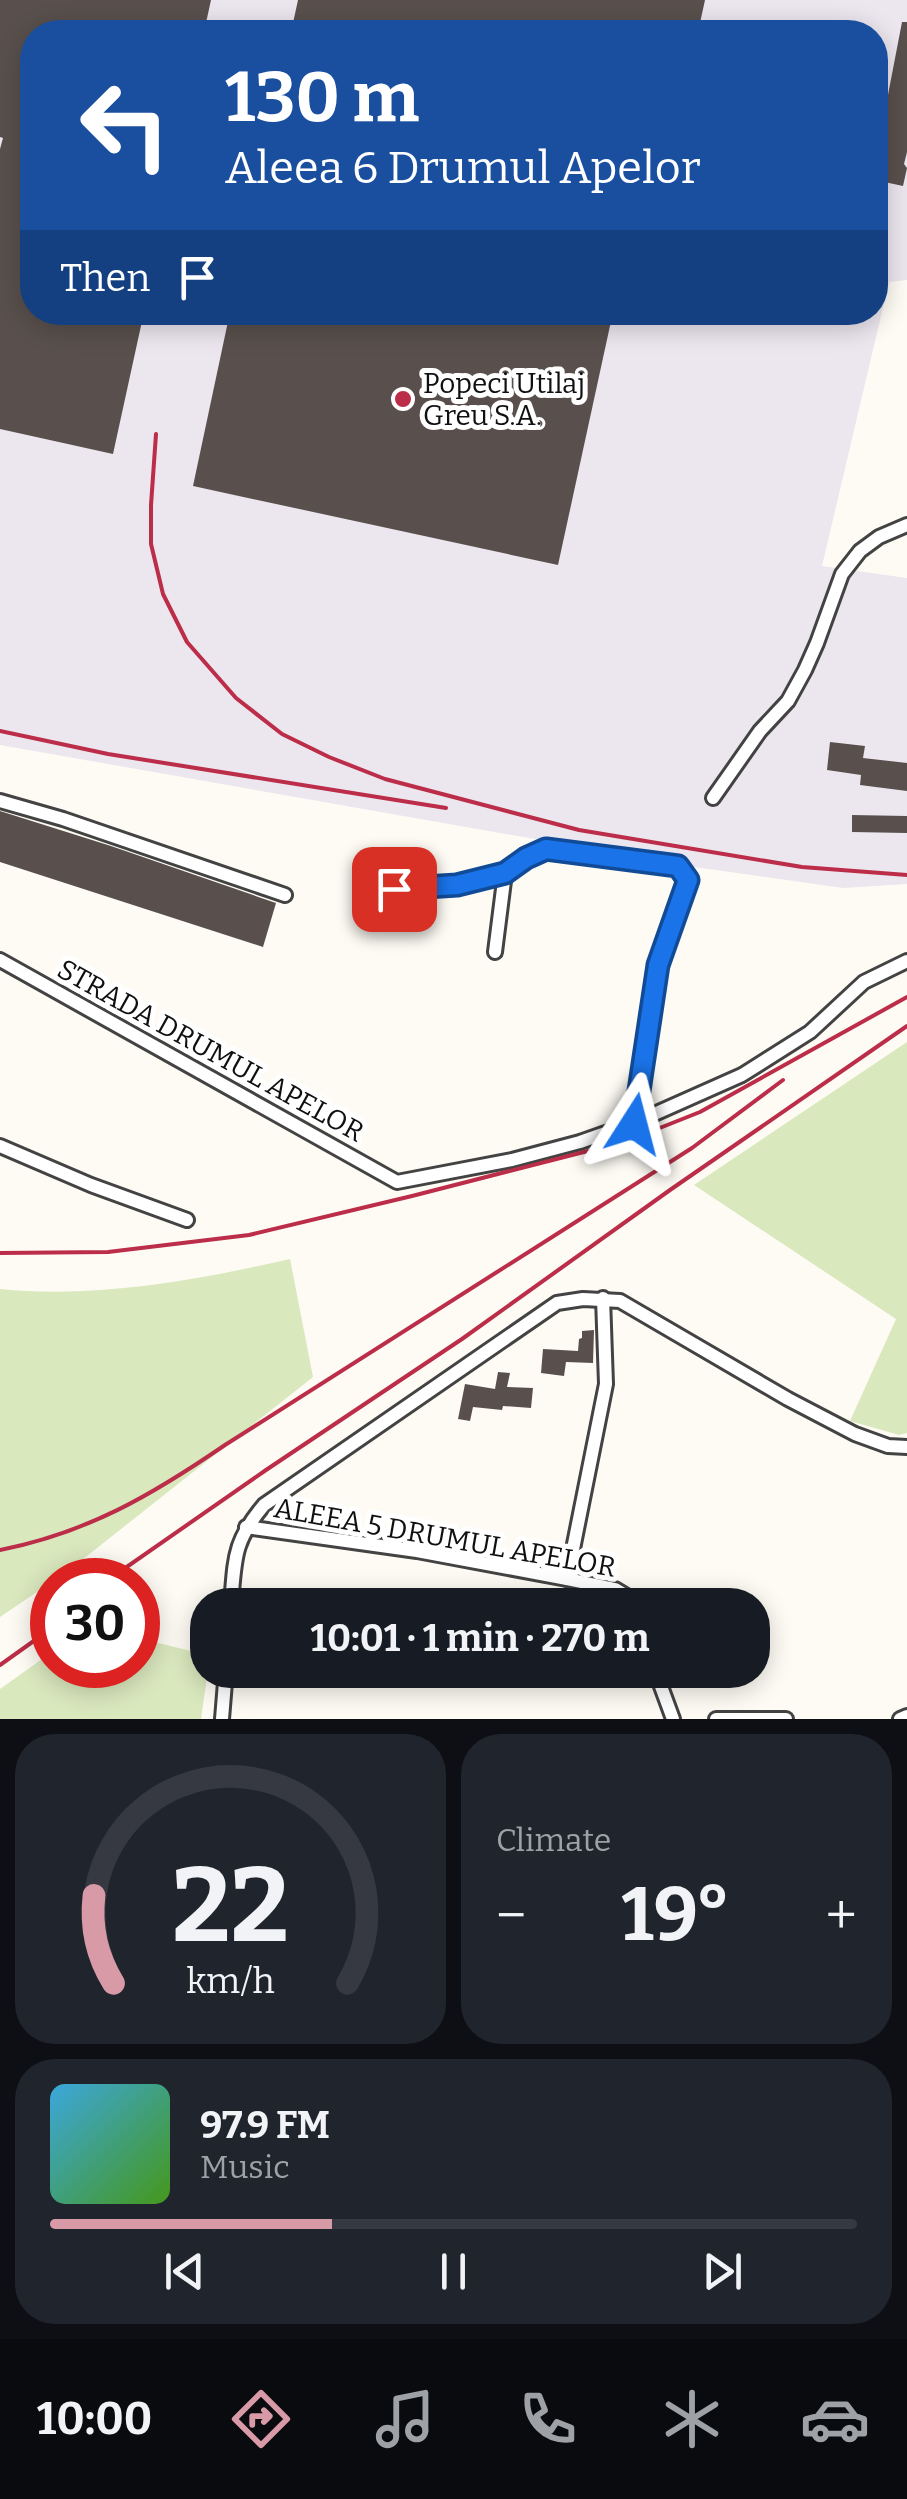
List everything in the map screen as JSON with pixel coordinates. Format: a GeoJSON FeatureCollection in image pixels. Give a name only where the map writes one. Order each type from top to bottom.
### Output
{"type":"FeatureCollection","features":[{"type":"Feature","properties":{"kind":"street"},"geometry":{"type":"LineString","coordinates":[[713,798],[760,730],[788,701],[829,614],[842,574],[860,551],[879,537],[907,525]]}},
{"type":"Feature","properties":{"kind":"street"},"geometry":{"type":"LineString","coordinates":[[0,800],[285,895]]}},
{"type":"Feature","properties":{"kind":"street"},"geometry":{"type":"LineString","coordinates":[[371,920],[380,893],[457,885],[505,873],[546,849],[678,866],[688,880],[658,965],[634,1124]]}},
{"type":"Feature","properties":{"kind":"street"},"geometry":{"type":"LineString","coordinates":[[495,952],[505,873]]}},
{"type":"Feature","properties":{"kind":"street","name":"STRADA DRUMUL APELOR"},"geometry":{"type":"LineString","coordinates":[[0,960],[398,1182],[512,1160],[634,1124]]}},
{"type":"Feature","properties":{"kind":"street"},"geometry":{"type":"LineString","coordinates":[[634,1124],[742,1076],[810,1032],[864,982],[907,961]]}},
{"type":"Feature","properties":{"kind":"street"},"geometry":{"type":"LineString","coordinates":[[0,1146],[187,1220]]}},
{"type":"Feature","properties":{"kind":"street"},"geometry":{"type":"LineString","coordinates":[[232,1588],[235,1558],[246,1526],[264,1504],[557,1303],[603,1298],[620,1301],[855,1434],[888,1446],[907,1447]]}},
{"type":"Feature","properties":{"kind":"street"},"geometry":{"type":"LineString","coordinates":[[567,1579],[606,1384],[603,1298]]}},
{"type":"Feature","properties":{"kind":"street","name":"ALEEA 5 DRUMUL APELOR"},"geometry":{"type":"LineString","coordinates":[[246,1526],[417,1551],[607,1588]]}},
{"type":"Feature","properties":{"kind":"street"},"geometry":{"type":"LineString","coordinates":[[222,1719],[225,1688]]}},
{"type":"Feature","properties":{"kind":"street"},"geometry":{"type":"LineString","coordinates":[[661,1688],[673,1719]]}},
{"type":"Feature","properties":{"kind":"street"},"geometry":{"type":"LineString","coordinates":[[900,1719],[907,1716]]}},
{"type":"Feature","properties":{"kind":"street"},"geometry":{"type":"LineString","coordinates":[[716,1719],[779,1718]]}},
{"type":"Feature","properties":{"kind":"shaded area"},"geometry":{"type":"Polygon","coordinates":[[[0,0],[907,0],[907,280],[889,282],[888,286],[888,20],[20,20],[20,325],[879,325],[822,566],[907,578],[907,884],[843,888],[694,867],[0,745],[0,0]]]}},
{"type":"Feature","properties":{"kind":"green space"},"geometry":{"type":"Polygon","coordinates":[[[907,1042],[907,1433],[899,1435],[850,1421],[896,1319],[694,1185],[907,1042]]]}},
{"type":"Feature","properties":{"kind":"green space"},"geometry":{"type":"Polygon","coordinates":[[[290,1259],[313,1377],[84,1558],[30,1558],[30,1597],[0,1617],[0,1289],[109,1289],[220,1274],[290,1259]]]}},
{"type":"Feature","properties":{"kind":"green space"},"geometry":{"type":"Polygon","coordinates":[[[160,1643],[190,1651],[190,1688],[205,1688],[201,1719],[0,1719],[0,1689],[30,1668],[30,1688],[160,1688],[160,1643]]]}},
{"type":"Feature","properties":{"kind":"building"},"geometry":{"type":"Polygon","coordinates":[[[0,0],[211,0],[207,20],[20,20],[20,325],[141,325],[113,454],[0,429],[0,0]]]}},
{"type":"Feature","properties":{"kind":"building"},"geometry":{"type":"Polygon","coordinates":[[[298,0],[705,0],[701,20],[294,20],[298,0]]]}},
{"type":"Feature","properties":{"kind":"building"},"geometry":{"type":"Polygon","coordinates":[[[902,22],[907,22],[907,168],[903,186],[888,183],[888,95],[902,22]]]}},
{"type":"Feature","properties":{"kind":"building","name":"Popeci Utilaj Greu S.A."},"geometry":{"type":"Polygon","coordinates":[[[227,325],[610,325],[558,565],[193,486],[227,325]]]}},
{"type":"Feature","properties":{"kind":"building"},"geometry":{"type":"Polygon","coordinates":[[[830,742],[865,746],[863,758],[907,763],[907,791],[860,785],[861,775],[827,770],[830,742]]]}},
{"type":"Feature","properties":{"kind":"building"},"geometry":{"type":"Polygon","coordinates":[[[0,811],[276,903],[263,947],[0,862],[0,811]]]}},
{"type":"Feature","properties":{"kind":"building"},"geometry":{"type":"Polygon","coordinates":[[[852,815],[907,816],[907,833],[852,832],[852,815]]]}},
{"type":"Feature","properties":{"kind":"building"},"geometry":{"type":"Polygon","coordinates":[[[594,1330],[593,1363],[566,1362],[564,1376],[541,1373],[543,1349],[578,1351],[582,1331],[594,1330]]]}},
{"type":"Feature","properties":{"kind":"building"},"geometry":{"type":"Polygon","coordinates":[[[498,1372],[510,1373],[507,1387],[533,1388],[531,1408],[473,1407],[470,1421],[458,1419],[465,1384],[495,1389],[498,1372]]]}},
{"type":"Feature","properties":{"kind":"railway"},"geometry":{"type":"LineString","coordinates":[[156,434],[151,544],[163,594],[187,642],[236,698],[282,734],[385,779],[579,830],[802,867],[907,875]]}},
{"type":"Feature","properties":{"kind":"railway"},"geometry":{"type":"LineString","coordinates":[[0,731],[108,754],[446,808]]}},
{"type":"Feature","properties":{"kind":"railway"},"geometry":{"type":"LineString","coordinates":[[0,1253],[108,1252],[249,1235],[627,1141],[700,1112],[907,997]]}},
{"type":"Feature","properties":{"kind":"railway"},"geometry":{"type":"LineString","coordinates":[[140,1558],[462,1339],[907,1026]]}},
{"type":"Feature","properties":{"kind":"railway"},"geometry":{"type":"LineString","coordinates":[[0,1550],[90,1522],[171,1480],[692,1148],[783,1080]]}},
{"type":"Feature","properties":{"kind":"railway"},"geometry":{"type":"LineString","coordinates":[[0,1665],[30,1644]]}},
{"type":"Feature","properties":{"kind":"place","name":"Popeci Utilaj Greu S.A."},"geometry":{"type":"Point","coordinates":[403,399]}},
{"type":"Feature","properties":{"kind":"route"},"geometry":{"type":"LineString","coordinates":[[394,889],[457,885],[505,873],[546,849],[678,866],[688,880],[658,965],[634,1124]]}}]}
